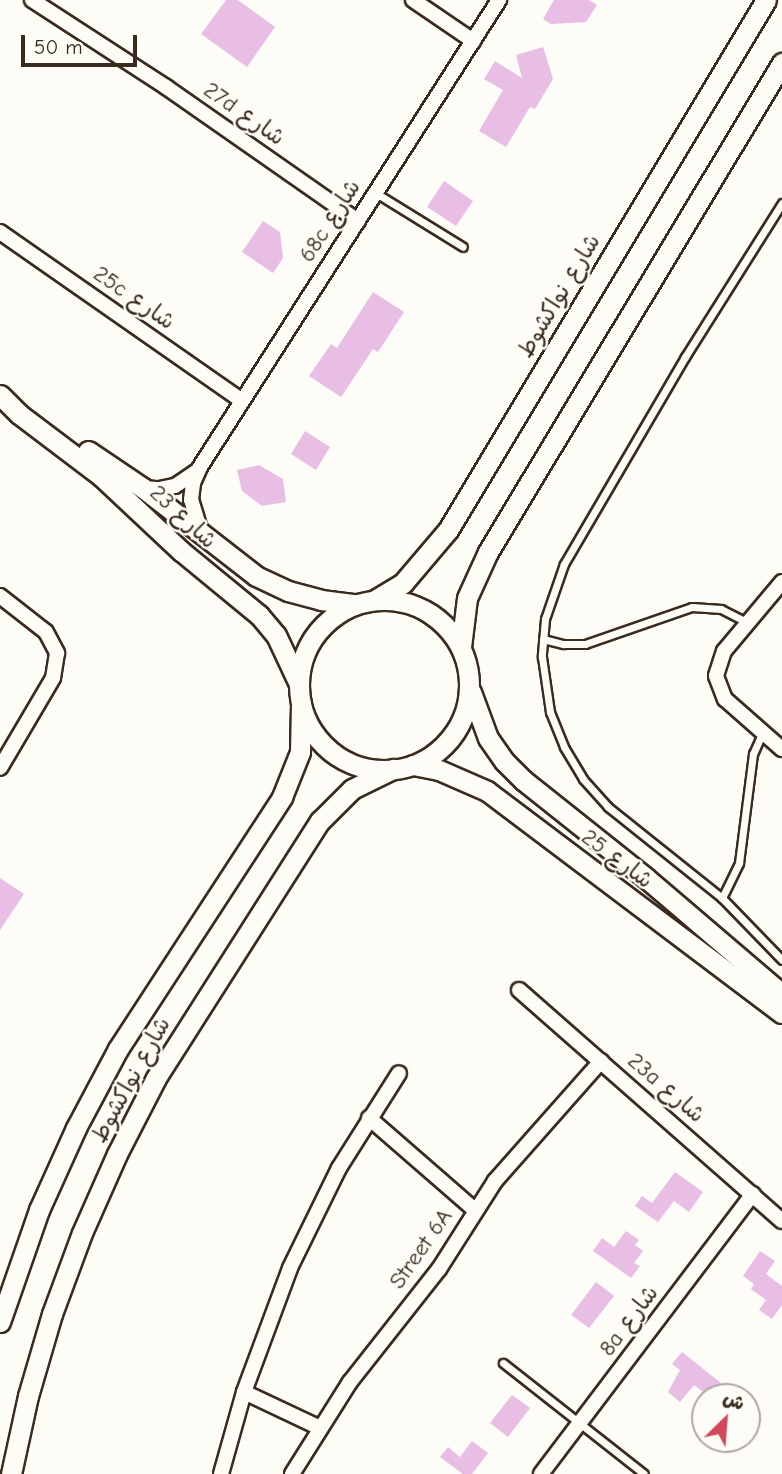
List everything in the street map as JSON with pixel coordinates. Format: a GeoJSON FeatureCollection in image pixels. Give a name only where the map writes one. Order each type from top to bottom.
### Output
{"type":"FeatureCollection","features":[{"type":"Feature","properties":{"kind":"street","name":"27d شارع"},"geometry":{"type":"LineString","coordinates":[[32,0],[145,73],[358,221]]}},
{"type":"Feature","properties":{"kind":"street"},"geometry":{"type":"LineString","coordinates":[[413,0],[473,41]]}},
{"type":"Feature","properties":{"kind":"street","name":"68c شارع"},"geometry":{"type":"LineString","coordinates":[[202,533],[194,518],[191,500],[193,483],[200,467],[499,0]]}},
{"type":"Feature","properties":{"kind":"street","name":"شارع نواكشوط"},"geometry":{"type":"LineString","coordinates":[[375,600],[403,583],[448,530],[766,0]]}},
{"type":"Feature","properties":{"kind":"street"},"geometry":{"type":"LineString","coordinates":[[461,647],[449,629],[416,606],[375,600],[356,604],[337,613],[321,626],[309,643],[301,663],[298,683],[300,703],[313,731],[334,754],[362,766],[393,769],[413,765],[439,749],[459,726],[467,707],[470,686],[461,647],[467,598],[488,552],[782,63]]}},
{"type":"Feature","properties":{"kind":"street","name":"25c شارع"},"geometry":{"type":"LineString","coordinates":[[0,232],[242,401]]}},
{"type":"Feature","properties":{"kind":"street","name":"شارع 23"},"geometry":{"type":"LineString","coordinates":[[7,400],[23,407],[143,488],[256,576],[288,591],[321,600],[356,604]]}},
{"type":"Feature","properties":{"kind":"street","name":"شارع 23"},"geometry":{"type":"LineString","coordinates":[[7,400],[19,414],[71,451],[181,551],[258,615],[282,647],[298,683]]}},
{"type":"Feature","properties":{"kind":"street","name":"68c شارع"},"geometry":{"type":"LineString","coordinates":[[143,488],[175,486],[200,467]]}},
{"type":"Feature","properties":{"kind":"street"},"geometry":{"type":"LineString","coordinates":[[782,582],[724,651],[716,676],[725,699],[782,749]]}},
{"type":"Feature","properties":{"kind":"street"},"geometry":{"type":"LineString","coordinates":[[0,596],[46,632],[57,653],[53,678],[0,768]]}},
{"type":"Feature","properties":{"kind":"street","name":"شارع 25"},"geometry":{"type":"LineString","coordinates":[[470,686],[488,738],[523,780],[646,878],[782,994]]}},
{"type":"Feature","properties":{"kind":"street","name":"شارع نواكشوط"},"geometry":{"type":"LineString","coordinates":[[0,1322],[39,1210],[76,1128],[118,1049],[282,797],[300,752],[300,703]]}},
{"type":"Feature","properties":{"kind":"street","name":"شارع 25"},"geometry":{"type":"LineString","coordinates":[[413,765],[451,774],[486,791],[782,1013]]}},
{"type":"Feature","properties":{"kind":"street","name":"شارع نواكشوط"},"geometry":{"type":"LineString","coordinates":[[11,1474],[28,1396],[52,1314],[82,1233],[117,1154],[156,1077],[320,821],[352,789],[393,769]]}},
{"type":"Feature","properties":{"kind":"street","name":"23a شارع"},"geometry":{"type":"LineString","coordinates":[[519,990],[782,1221]]}},
{"type":"Feature","properties":{"kind":"street","name":"Street 6A"},"geometry":{"type":"LineString","coordinates":[[292,1474],[366,1360],[439,1269],[475,1210],[507,1167],[601,1061]]}},
{"type":"Feature","properties":{"kind":"street"},"geometry":{"type":"LineString","coordinates":[[221,1474],[244,1392],[305,1234],[369,1118],[398,1073]]}},
{"type":"Feature","properties":{"kind":"street"},"geometry":{"type":"LineString","coordinates":[[369,1118],[475,1210]]}},
{"type":"Feature","properties":{"kind":"street","name":"8a شارع"},"geometry":{"type":"LineString","coordinates":[[541,1474],[753,1194]]}},
{"type":"Feature","properties":{"kind":"street"},"geometry":{"type":"LineString","coordinates":[[244,1392],[320,1429]]}},
{"type":"Feature","properties":{"kind":"lane"},"geometry":{"type":"LineString","coordinates":[[376,192],[463,247]]}},
{"type":"Feature","properties":{"kind":"lane"},"geometry":{"type":"LineString","coordinates":[[782,203],[660,400],[564,564],[550,600],[543,639],[543,676],[550,712],[564,747],[583,779],[608,807],[722,898],[782,960]]}},
{"type":"Feature","properties":{"kind":"lane"},"geometry":{"type":"LineString","coordinates":[[543,639],[574,645],[596,642],[692,607],[721,609],[748,622]]}},
{"type":"Feature","properties":{"kind":"lane"},"geometry":{"type":"LineString","coordinates":[[722,898],[739,863],[753,754],[762,732]]}},
{"type":"Feature","properties":{"kind":"lane"},"geometry":{"type":"LineString","coordinates":[[503,1363],[644,1474]]}},
{"type":"Feature","properties":{"kind":"building"},"geometry":{"type":"Polygon","coordinates":[[[226,0],[238,0],[275,27],[247,67],[201,34],[226,0]]]}},
{"type":"Feature","properties":{"kind":"building"},"geometry":{"type":"Polygon","coordinates":[[[554,0],[589,0],[597,5],[586,22],[551,24],[543,19],[554,0]]]}},
{"type":"Feature","properties":{"kind":"building"},"geometry":{"type":"Polygon","coordinates":[[[543,47],[553,79],[535,109],[530,107],[506,147],[479,131],[503,90],[484,79],[495,61],[522,78],[516,55],[543,47]]]}},
{"type":"Feature","properties":{"kind":"building"},"geometry":{"type":"Polygon","coordinates":[[[444,181],[473,201],[456,226],[427,207],[444,181]]]}},
{"type":"Feature","properties":{"kind":"building"},"geometry":{"type":"Polygon","coordinates":[[[263,221],[280,232],[283,258],[273,273],[242,252],[263,221]]]}},
{"type":"Feature","properties":{"kind":"building"},"geometry":{"type":"Polygon","coordinates":[[[373,292],[404,312],[378,352],[373,349],[341,397],[309,376],[331,344],[337,348],[373,292]]]}},
{"type":"Feature","properties":{"kind":"building"},"geometry":{"type":"Polygon","coordinates":[[[305,431],[330,447],[316,470],[291,454],[305,431]]]}},
{"type":"Feature","properties":{"kind":"building"},"geometry":{"type":"Polygon","coordinates":[[[259,465],[283,479],[286,502],[262,506],[242,491],[237,470],[259,465]]]}},
{"type":"Feature","properties":{"kind":"building"},"geometry":{"type":"Polygon","coordinates":[[[0,878],[24,894],[0,930],[0,878]]]}},
{"type":"Feature","properties":{"kind":"building"},"geometry":{"type":"Polygon","coordinates":[[[675,1172],[703,1192],[689,1212],[674,1201],[658,1222],[635,1206],[642,1196],[652,1203],[675,1172]]]}},
{"type":"Feature","properties":{"kind":"building"},"geometry":{"type":"Polygon","coordinates":[[[626,1231],[639,1240],[635,1245],[643,1251],[634,1263],[640,1266],[631,1278],[593,1251],[602,1238],[614,1247],[626,1231]]]}},
{"type":"Feature","properties":{"kind":"building"},"geometry":{"type":"Polygon","coordinates":[[[760,1251],[775,1261],[766,1274],[782,1286],[782,1305],[772,1319],[759,1310],[766,1300],[751,1289],[754,1284],[743,1276],[760,1251]]]}},
{"type":"Feature","properties":{"kind":"building"},"geometry":{"type":"Polygon","coordinates":[[[596,1282],[614,1296],[589,1328],[571,1315],[596,1282]]]}},
{"type":"Feature","properties":{"kind":"building"},"geometry":{"type":"Polygon","coordinates":[[[682,1352],[721,1383],[691,1383],[691,1389],[680,1402],[668,1392],[680,1370],[672,1364],[682,1352]]]}},
{"type":"Feature","properties":{"kind":"building"},"geometry":{"type":"Polygon","coordinates":[[[512,1395],[530,1408],[508,1437],[490,1423],[512,1395]]]}},
{"type":"Feature","properties":{"kind":"building"},"geometry":{"type":"Polygon","coordinates":[[[472,1441],[488,1453],[472,1474],[463,1474],[440,1457],[448,1447],[460,1457],[472,1441]]]}}]}
